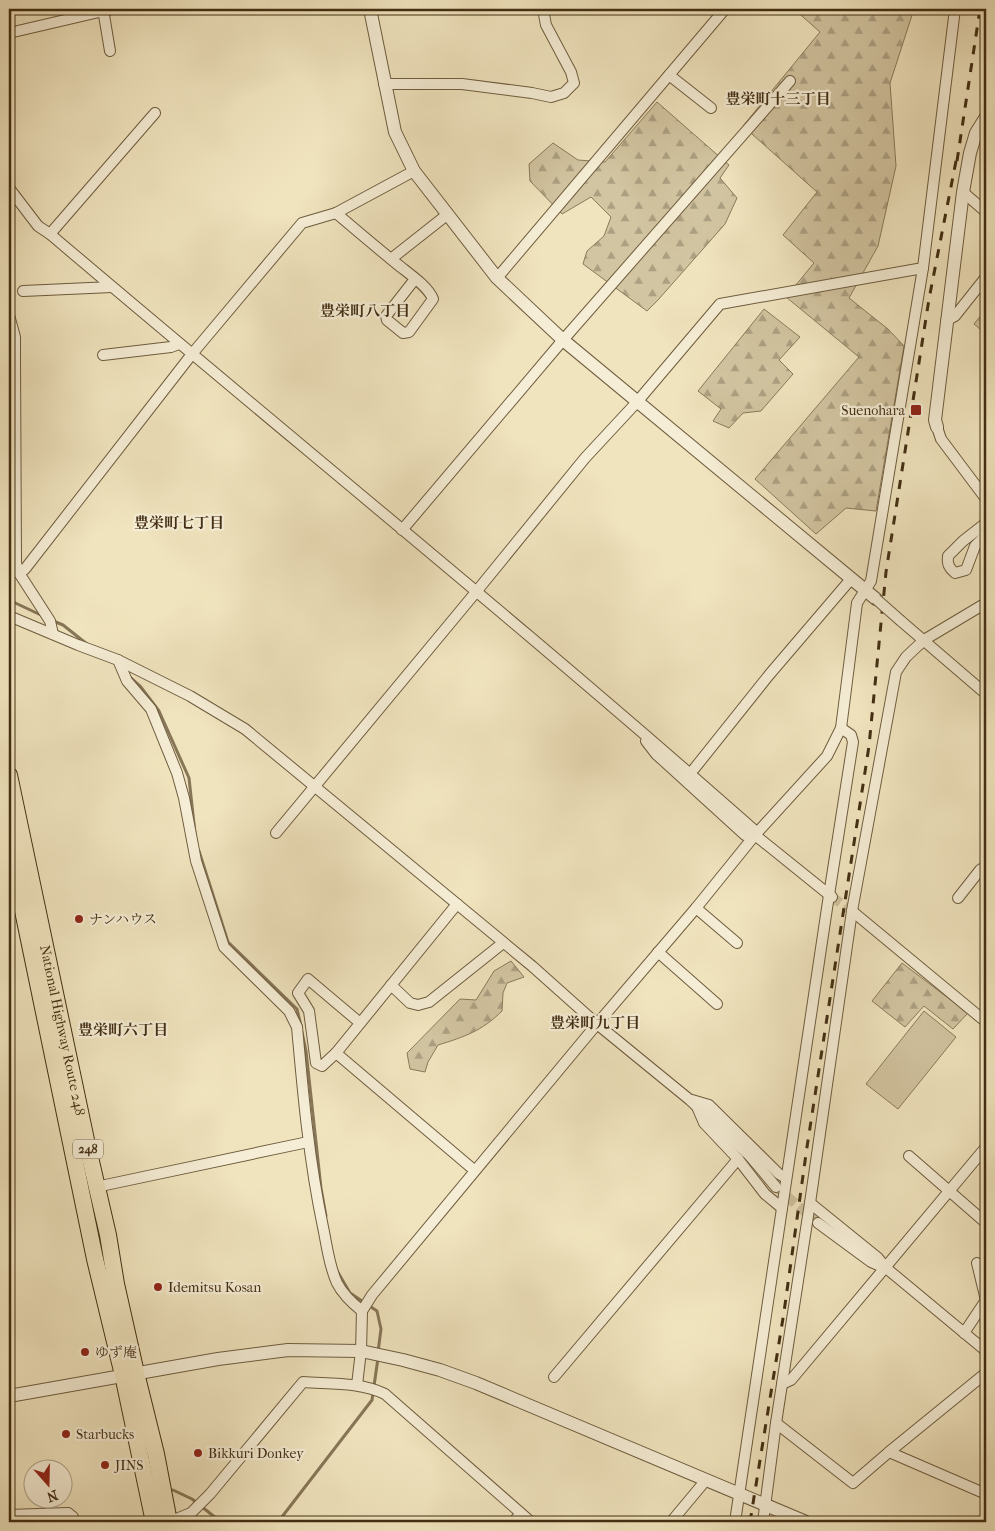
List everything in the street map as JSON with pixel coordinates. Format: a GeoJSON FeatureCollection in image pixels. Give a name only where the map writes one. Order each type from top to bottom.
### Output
{"type":"FeatureCollection","features":[{"type":"Feature","properties":{"kind":"highway","name":"National Highway Route 248"},"geometry":{"type":"LineString","coordinates":[[9,774],[108,1236],[154,1522]]}},
{"type":"Feature","properties":{"kind":"highway","name":"National Highway Route 248"},"geometry":{"type":"LineString","coordinates":[[9,844],[95,1259],[129,1374],[156,1454],[169,1522]]}},
{"type":"Feature","properties":{"kind":"street"},"geometry":{"type":"LineString","coordinates":[[9,33],[106,9],[110,51]]}},
{"type":"Feature","properties":{"kind":"street"},"geometry":{"type":"LineString","coordinates":[[370,9],[395,132],[414,171],[497,278],[563,340],[876,599],[986,694]]}},
{"type":"Feature","properties":{"kind":"street"},"geometry":{"type":"LineString","coordinates":[[384,84],[462,84],[551,97],[564,93],[574,83],[573,77],[546,25],[543,9]]}},
{"type":"Feature","properties":{"kind":"street"},"geometry":{"type":"LineString","coordinates":[[497,278],[725,9]]}},
{"type":"Feature","properties":{"kind":"street"},"geometry":{"type":"LineString","coordinates":[[356,1385],[361,1351],[362,1311],[372,1295],[474,1170],[696,908],[755,835],[827,756],[841,728],[857,603],[870,580],[923,268],[955,9]]}},
{"type":"Feature","properties":{"kind":"street"},"geometry":{"type":"LineString","coordinates":[[669,74],[711,108]]}},
{"type":"Feature","properties":{"kind":"street"},"geometry":{"type":"LineString","coordinates":[[402,530],[563,340],[790,81]]}},
{"type":"Feature","properties":{"kind":"street"},"geometry":{"type":"LineString","coordinates":[[50,234],[155,113]]}},
{"type":"Feature","properties":{"kind":"street"},"geometry":{"type":"LineString","coordinates":[[986,117],[976,133],[970,153],[963,192],[935,420],[941,439],[986,499]]}},
{"type":"Feature","properties":{"kind":"street"},"geometry":{"type":"LineString","coordinates":[[19,573],[25,569],[192,354],[302,223],[336,213],[414,171]]}},
{"type":"Feature","properties":{"kind":"street"},"geometry":{"type":"LineString","coordinates":[[9,188],[38,226],[50,234],[640,729],[753,829],[755,835],[830,896]]}},
{"type":"Feature","properties":{"kind":"street"},"geometry":{"type":"LineString","coordinates":[[963,192],[986,212]]}},
{"type":"Feature","properties":{"kind":"street"},"geometry":{"type":"LineString","coordinates":[[336,213],[415,279],[429,291],[433,299],[408,332],[403,333],[387,320],[386,316],[415,279]]}},
{"type":"Feature","properties":{"kind":"street"},"geometry":{"type":"LineString","coordinates":[[391,259],[448,214]]}},
{"type":"Feature","properties":{"kind":"street"},"geometry":{"type":"LineString","coordinates":[[276,833],[585,458],[637,402],[720,304],[923,268]]}},
{"type":"Feature","properties":{"kind":"street"},"geometry":{"type":"LineString","coordinates":[[946,321],[955,316],[986,277]]}},
{"type":"Feature","properties":{"kind":"street"},"geometry":{"type":"LineString","coordinates":[[23,291],[112,287]]}},
{"type":"Feature","properties":{"kind":"street"},"geometry":{"type":"LineString","coordinates":[[9,315],[14,337],[16,563],[19,573],[50,621],[53,634]]}},
{"type":"Feature","properties":{"kind":"street"},"geometry":{"type":"LineString","coordinates":[[103,355],[171,347],[179,344]]}},
{"type":"Feature","properties":{"kind":"street"},"geometry":{"type":"LineString","coordinates":[[986,524],[948,556],[948,565],[951,570],[955,573],[966,570],[975,546],[986,535]]}},
{"type":"Feature","properties":{"kind":"street"},"geometry":{"type":"LineString","coordinates":[[694,769],[769,675],[851,579]]}},
{"type":"Feature","properties":{"kind":"street"},"geometry":{"type":"LineString","coordinates":[[763,1522],[852,911],[896,672],[906,657],[924,640],[986,603]]}},
{"type":"Feature","properties":{"kind":"street"},"geometry":{"type":"LineString","coordinates":[[9,616],[118,660],[190,696],[245,729],[457,904],[596,1024],[693,1103],[749,1155],[776,1188]]}},
{"type":"Feature","properties":{"kind":"street"},"geometry":{"type":"LineString","coordinates":[[118,660],[127,681],[151,709],[178,773],[196,861],[224,948],[289,1011],[297,1027],[308,1142],[319,1210],[332,1269],[338,1284],[350,1302],[362,1311]]}},
{"type":"Feature","properties":{"kind":"street"},"geometry":{"type":"LineString","coordinates":[[735,1522],[854,742],[851,735],[841,728]]}},
{"type":"Feature","properties":{"kind":"street"},"geometry":{"type":"LineString","coordinates":[[958,898],[980,870],[986,866]]}},
{"type":"Feature","properties":{"kind":"street"},"geometry":{"type":"LineString","coordinates":[[360,1022],[308,979],[298,994],[309,1011],[316,1063],[322,1066],[336,1053],[457,904]]}},
{"type":"Feature","properties":{"kind":"street"},"geometry":{"type":"LineString","coordinates":[[696,908],[737,943]]}},
{"type":"Feature","properties":{"kind":"street"},"geometry":{"type":"LineString","coordinates":[[852,911],[986,1022]]}},
{"type":"Feature","properties":{"kind":"street"},"geometry":{"type":"LineString","coordinates":[[391,985],[410,1003],[418,1005],[429,1002],[503,943]]}},
{"type":"Feature","properties":{"kind":"street"},"geometry":{"type":"LineString","coordinates":[[658,952],[717,1004]]}},
{"type":"Feature","properties":{"kind":"street"},"geometry":{"type":"LineString","coordinates":[[336,1053],[474,1170]]}},
{"type":"Feature","properties":{"kind":"street"},"geometry":{"type":"LineString","coordinates":[[693,1103],[709,1105],[779,1174],[786,1178]]}},
{"type":"Feature","properties":{"kind":"street"},"geometry":{"type":"LineString","coordinates":[[693,1103],[704,1124],[738,1159],[765,1194],[782,1208]]}},
{"type":"Feature","properties":{"kind":"street"},"geometry":{"type":"LineString","coordinates":[[96,1187],[308,1142]]}},
{"type":"Feature","properties":{"kind":"street"},"geometry":{"type":"LineString","coordinates":[[782,1384],[791,1380],[986,1147]]}},
{"type":"Feature","properties":{"kind":"street"},"geometry":{"type":"LineString","coordinates":[[910,1156],[986,1223]]}},
{"type":"Feature","properties":{"kind":"street"},"geometry":{"type":"LineString","coordinates":[[554,1377],[738,1159]]}},
{"type":"Feature","properties":{"kind":"street"},"geometry":{"type":"LineString","coordinates":[[810,1203],[878,1258],[886,1268],[986,1351]]}},
{"type":"Feature","properties":{"kind":"street"},"geometry":{"type":"LineString","coordinates":[[818,1223],[871,1262],[886,1268]]}},
{"type":"Feature","properties":{"kind":"street"},"geometry":{"type":"LineString","coordinates":[[964,1333],[986,1300],[978,1263]]}},
{"type":"Feature","properties":{"kind":"street"},"geometry":{"type":"LineString","coordinates":[[9,1396],[218,1359],[288,1350],[361,1351],[440,1370],[476,1383],[806,1522]]}},
{"type":"Feature","properties":{"kind":"street"},"geometry":{"type":"LineString","coordinates":[[776,1423],[853,1483],[986,1373]]}},
{"type":"Feature","properties":{"kind":"street"},"geometry":{"type":"LineString","coordinates":[[169,1522],[191,1513],[210,1494],[303,1382],[356,1385],[374,1389],[385,1394],[531,1522]]}},
{"type":"Feature","properties":{"kind":"street"},"geometry":{"type":"LineString","coordinates":[[889,1452],[986,1494]]}},
{"type":"Feature","properties":{"kind":"street"},"geometry":{"type":"LineString","coordinates":[[671,1522],[706,1480]]}},
{"type":"Feature","properties":{"kind":"street"},"geometry":{"type":"LineString","coordinates":[[9,1515],[68,1513],[73,1517],[73,1522]]}},
{"type":"Feature","properties":{"kind":"street"},"geometry":{"type":"LineString","coordinates":[[514,1522],[521,1514]]}},
{"type":"Feature","properties":{"kind":"green space"},"geometry":{"type":"Polygon","coordinates":[[[794,9],[914,9],[890,83],[896,166],[878,246],[849,298],[888,329],[904,346],[876,511],[846,508],[816,534],[755,479],[859,357],[786,297],[814,263],[783,235],[817,192],[743,126],[820,32],[794,9]]]}},
{"type":"Feature","properties":{"kind":"green space"},"geometry":{"type":"Polygon","coordinates":[[[657,102],[729,165],[720,178],[737,198],[725,224],[647,311],[583,264],[587,251],[604,236],[611,217],[591,197],[562,214],[530,181],[529,164],[553,143],[578,160],[605,162],[657,102]]]}},
{"type":"Feature","properties":{"kind":"green space"},"geometry":{"type":"Polygon","coordinates":[[[764,309],[800,337],[779,360],[793,374],[761,411],[743,413],[729,428],[713,421],[721,409],[698,391],[764,309]]]}},
{"type":"Feature","properties":{"kind":"green space"},"geometry":{"type":"Polygon","coordinates":[[[986,309],[986,334],[974,324],[986,309]]]}},
{"type":"Feature","properties":{"kind":"green space"},"geometry":{"type":"Polygon","coordinates":[[[511,961],[524,977],[507,983],[503,993],[502,1011],[487,1024],[472,1032],[438,1045],[428,1062],[425,1072],[410,1069],[407,1053],[460,999],[476,1000],[494,971],[511,961]]]}},
{"type":"Feature","properties":{"kind":"green space"},"geometry":{"type":"Polygon","coordinates":[[[902,963],[968,1013],[953,1029],[924,1006],[905,1027],[872,1001],[902,963]]]}},
{"type":"Feature","properties":{"kind":"green space"},"geometry":{"type":"Polygon","coordinates":[[[924,1011],[956,1037],[898,1109],[866,1084],[924,1011]]]}},
{"type":"Feature","properties":{"kind":"waterway"},"geometry":{"type":"LineString","coordinates":[[9,600],[43,616]]}},
{"type":"Feature","properties":{"kind":"waterway"},"geometry":{"type":"LineString","coordinates":[[51,620],[63,625],[87,644]]}},
{"type":"Feature","properties":{"kind":"waterway"},"geometry":{"type":"LineString","coordinates":[[130,677],[140,686],[159,711],[189,778],[195,833]]}},
{"type":"Feature","properties":{"kind":"waterway"},"geometry":{"type":"LineString","coordinates":[[199,851],[228,942],[297,1009],[301,1026]]}},
{"type":"Feature","properties":{"kind":"waterway"},"geometry":{"type":"LineString","coordinates":[[302,1032],[306,1051],[321,1188],[326,1216]]}},
{"type":"Feature","properties":{"kind":"waterway"},"geometry":{"type":"LineString","coordinates":[[336,1269],[350,1293],[377,1311],[381,1329],[378,1352]]}},
{"type":"Feature","properties":{"kind":"waterway"},"geometry":{"type":"LineString","coordinates":[[278,1522],[372,1400],[378,1358]]}},
{"type":"Feature","properties":{"kind":"waterway"},"geometry":{"type":"LineString","coordinates":[[173,1490],[192,1499],[221,1522]]}},
{"type":"Feature","properties":{"kind":"tunnel"},"geometry":{"type":"LineString","coordinates":[[832,897],[852,911]]}},
{"type":"Feature","properties":{"kind":"tunnel"},"geometry":{"type":"LineString","coordinates":[[776,1187],[818,1223]]}},
{"type":"Feature","properties":{"kind":"railway"},"geometry":{"type":"LineString","coordinates":[[957,161],[980,9]]}},
{"type":"Feature","properties":{"kind":"railway"},"geometry":{"type":"LineString","coordinates":[[750,1522],[784,1312],[807,1147],[869,746],[886,572],[929,299],[957,156]]}},
{"type":"Feature","properties":{"kind":"place","name":"Suenohara"},"geometry":{"type":"Point","coordinates":[916,410]}},
{"type":"Feature","properties":{"kind":"place","name":"ナンハウス"},"geometry":{"type":"Point","coordinates":[79,919]}},
{"type":"Feature","properties":{"kind":"place","name":"Idemitsu Kosan"},"geometry":{"type":"Point","coordinates":[158,1287]}},
{"type":"Feature","properties":{"kind":"place","name":"ゆず庵"},"geometry":{"type":"Point","coordinates":[85,1352]}},
{"type":"Feature","properties":{"kind":"place","name":"Starbucks"},"geometry":{"type":"Point","coordinates":[66,1434]}},
{"type":"Feature","properties":{"kind":"place","name":"Bikkuri Donkey"},"geometry":{"type":"Point","coordinates":[198,1453]}},
{"type":"Feature","properties":{"kind":"place","name":"JINS"},"geometry":{"type":"Point","coordinates":[105,1465]}},
{"type":"Feature","properties":{"kind":"district","name":"豊栄町十三丁目"},"geometry":{"type":"Point","coordinates":[778,99]}},
{"type":"Feature","properties":{"kind":"district","name":"豊栄町八丁目"},"geometry":{"type":"Point","coordinates":[365,311]}},
{"type":"Feature","properties":{"kind":"district","name":"豊栄町七丁目"},"geometry":{"type":"Point","coordinates":[179,523]}},
{"type":"Feature","properties":{"kind":"district","name":"豊栄町九丁目"},"geometry":{"type":"Point","coordinates":[595,1023]}},
{"type":"Feature","properties":{"kind":"district","name":"豊栄町六丁目"},"geometry":{"type":"Point","coordinates":[123,1030]}}]}
